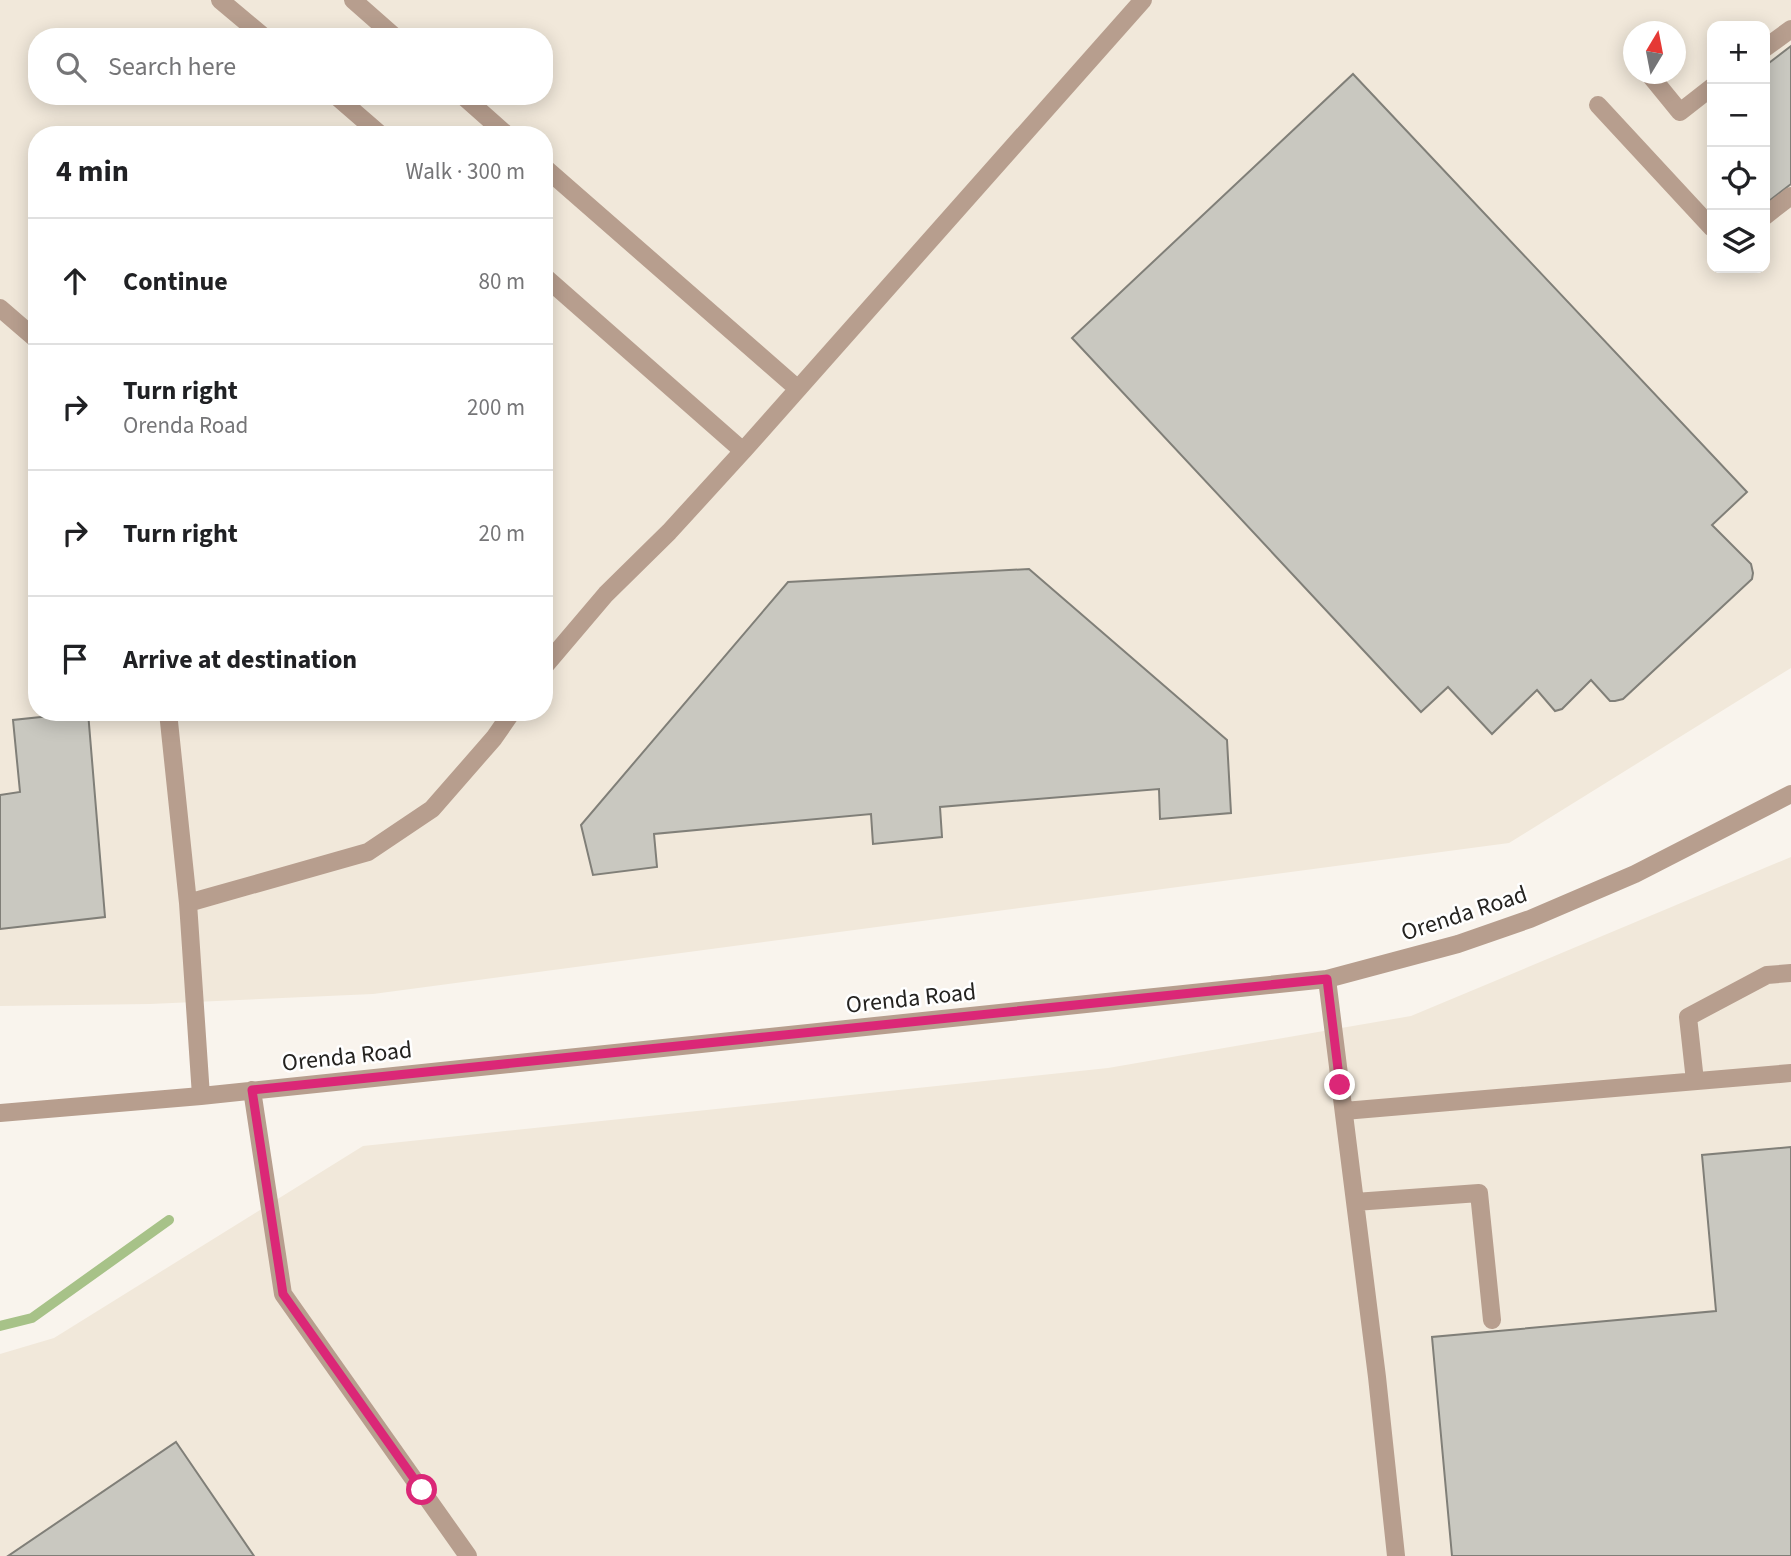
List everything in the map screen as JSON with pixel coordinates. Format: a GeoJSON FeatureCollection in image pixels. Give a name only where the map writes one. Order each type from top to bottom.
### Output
{"type":"FeatureCollection","features":[{"type":"Feature","properties":{"kind":"street"},"geometry":{"type":"LineString","coordinates":[[220,0],[253,28]]}},
{"type":"Feature","properties":{"kind":"street"},"geometry":{"type":"LineString","coordinates":[[353,0],[385,28]]}},
{"type":"Feature","properties":{"kind":"street"},"geometry":{"type":"LineString","coordinates":[[553,656],[606,594],[669,532],[743,451],[1143,0]]}},
{"type":"Feature","properties":{"kind":"street"},"geometry":{"type":"LineString","coordinates":[[1770,44],[1791,29]]}},
{"type":"Feature","properties":{"kind":"street"},"geometry":{"type":"LineString","coordinates":[[1657,84],[1680,112],[1707,92]]}},
{"type":"Feature","properties":{"kind":"street"},"geometry":{"type":"LineString","coordinates":[[1598,104],[1707,223]]}},
{"type":"Feature","properties":{"kind":"street"},"geometry":{"type":"LineString","coordinates":[[347,105],[371,126]]}},
{"type":"Feature","properties":{"kind":"street"},"geometry":{"type":"LineString","coordinates":[[473,105],[497,126]]}},
{"type":"Feature","properties":{"kind":"street"},"geometry":{"type":"LineString","coordinates":[[553,175],[798,389]]}},
{"type":"Feature","properties":{"kind":"street"},"geometry":{"type":"LineString","coordinates":[[1770,212],[1791,196]]}},
{"type":"Feature","properties":{"kind":"street"},"geometry":{"type":"LineString","coordinates":[[553,284],[743,451]]}},
{"type":"Feature","properties":{"kind":"street"},"geometry":{"type":"LineString","coordinates":[[0,309],[28,332]]}},
{"type":"Feature","properties":{"kind":"street"},"geometry":{"type":"LineString","coordinates":[[169,721],[188,903],[201,1096]]}},
{"type":"Feature","properties":{"kind":"street"},"geometry":{"type":"LineString","coordinates":[[188,903],[368,852],[432,809],[506,721]]}},
{"type":"Feature","properties":{"kind":"street","name":"Orenda Road"},"geometry":{"type":"LineString","coordinates":[[0,1113],[201,1096],[1327,979],[1458,944],[1530,919],[1635,874],[1791,794]]}},
{"type":"Feature","properties":{"kind":"street"},"geometry":{"type":"LineString","coordinates":[[1695,1081],[1688,1017],[1767,975],[1791,973]]}},
{"type":"Feature","properties":{"kind":"street"},"geometry":{"type":"LineString","coordinates":[[1327,979],[1377,1377],[1396,1556]]}},
{"type":"Feature","properties":{"kind":"street"},"geometry":{"type":"LineString","coordinates":[[1344,1111],[1791,1073]]}},
{"type":"Feature","properties":{"kind":"street"},"geometry":{"type":"LineString","coordinates":[[252,1090],[283,1294],[468,1556]]}},
{"type":"Feature","properties":{"kind":"street"},"geometry":{"type":"LineString","coordinates":[[1355,1202],[1479,1193],[1492,1320]]}},
{"type":"Feature","properties":{"kind":"shaded area"},"geometry":{"type":"Polygon","coordinates":[[[0,0],[1791,0],[1791,668],[1509,843],[373,994],[150,1004],[0,1006],[0,0]]]}},
{"type":"Feature","properties":{"kind":"shaded area"},"geometry":{"type":"Polygon","coordinates":[[[1791,857],[1791,1556],[0,1556],[0,1354],[54,1338],[363,1146],[1108,1068],[1411,1016],[1791,857]]]}},
{"type":"Feature","properties":{"kind":"building"},"geometry":{"type":"Polygon","coordinates":[[[1791,46],[1791,184],[1770,200],[1770,84],[1770,62],[1791,46]]]}},
{"type":"Feature","properties":{"kind":"building"},"geometry":{"type":"Polygon","coordinates":[[[1353,74],[1747,492],[1712,525],[1751,564],[1752,579],[1623,699],[1610,701],[1591,680],[1562,709],[1555,711],[1537,690],[1492,734],[1448,687],[1421,712],[1072,338],[1353,74]]]}},
{"type":"Feature","properties":{"kind":"building"},"geometry":{"type":"Polygon","coordinates":[[[1029,569],[1227,740],[1231,813],[1160,819],[1159,789],[940,807],[942,837],[873,844],[871,814],[654,834],[657,867],[593,875],[581,825],[788,582],[1029,569]]]}},
{"type":"Feature","properties":{"kind":"building"},"geometry":{"type":"Polygon","coordinates":[[[13,720],[89,721],[105,917],[0,929],[0,795],[20,792],[13,720]]]}},
{"type":"Feature","properties":{"kind":"building"},"geometry":{"type":"Polygon","coordinates":[[[1791,1147],[1791,1556],[1452,1556],[1432,1337],[1716,1311],[1702,1155],[1791,1147]]]}},
{"type":"Feature","properties":{"kind":"building"},"geometry":{"type":"Polygon","coordinates":[[[176,1442],[254,1556],[8,1556],[176,1442]]]}},
{"type":"Feature","properties":{"kind":"waterway"},"geometry":{"type":"LineString","coordinates":[[0,1326],[32,1318],[169,1220]]}},
{"type":"Feature","properties":{"kind":"route"},"geometry":{"type":"LineString","coordinates":[[422,1490],[283,1294],[252,1090],[1327,979],[1340,1085]]}}]}
